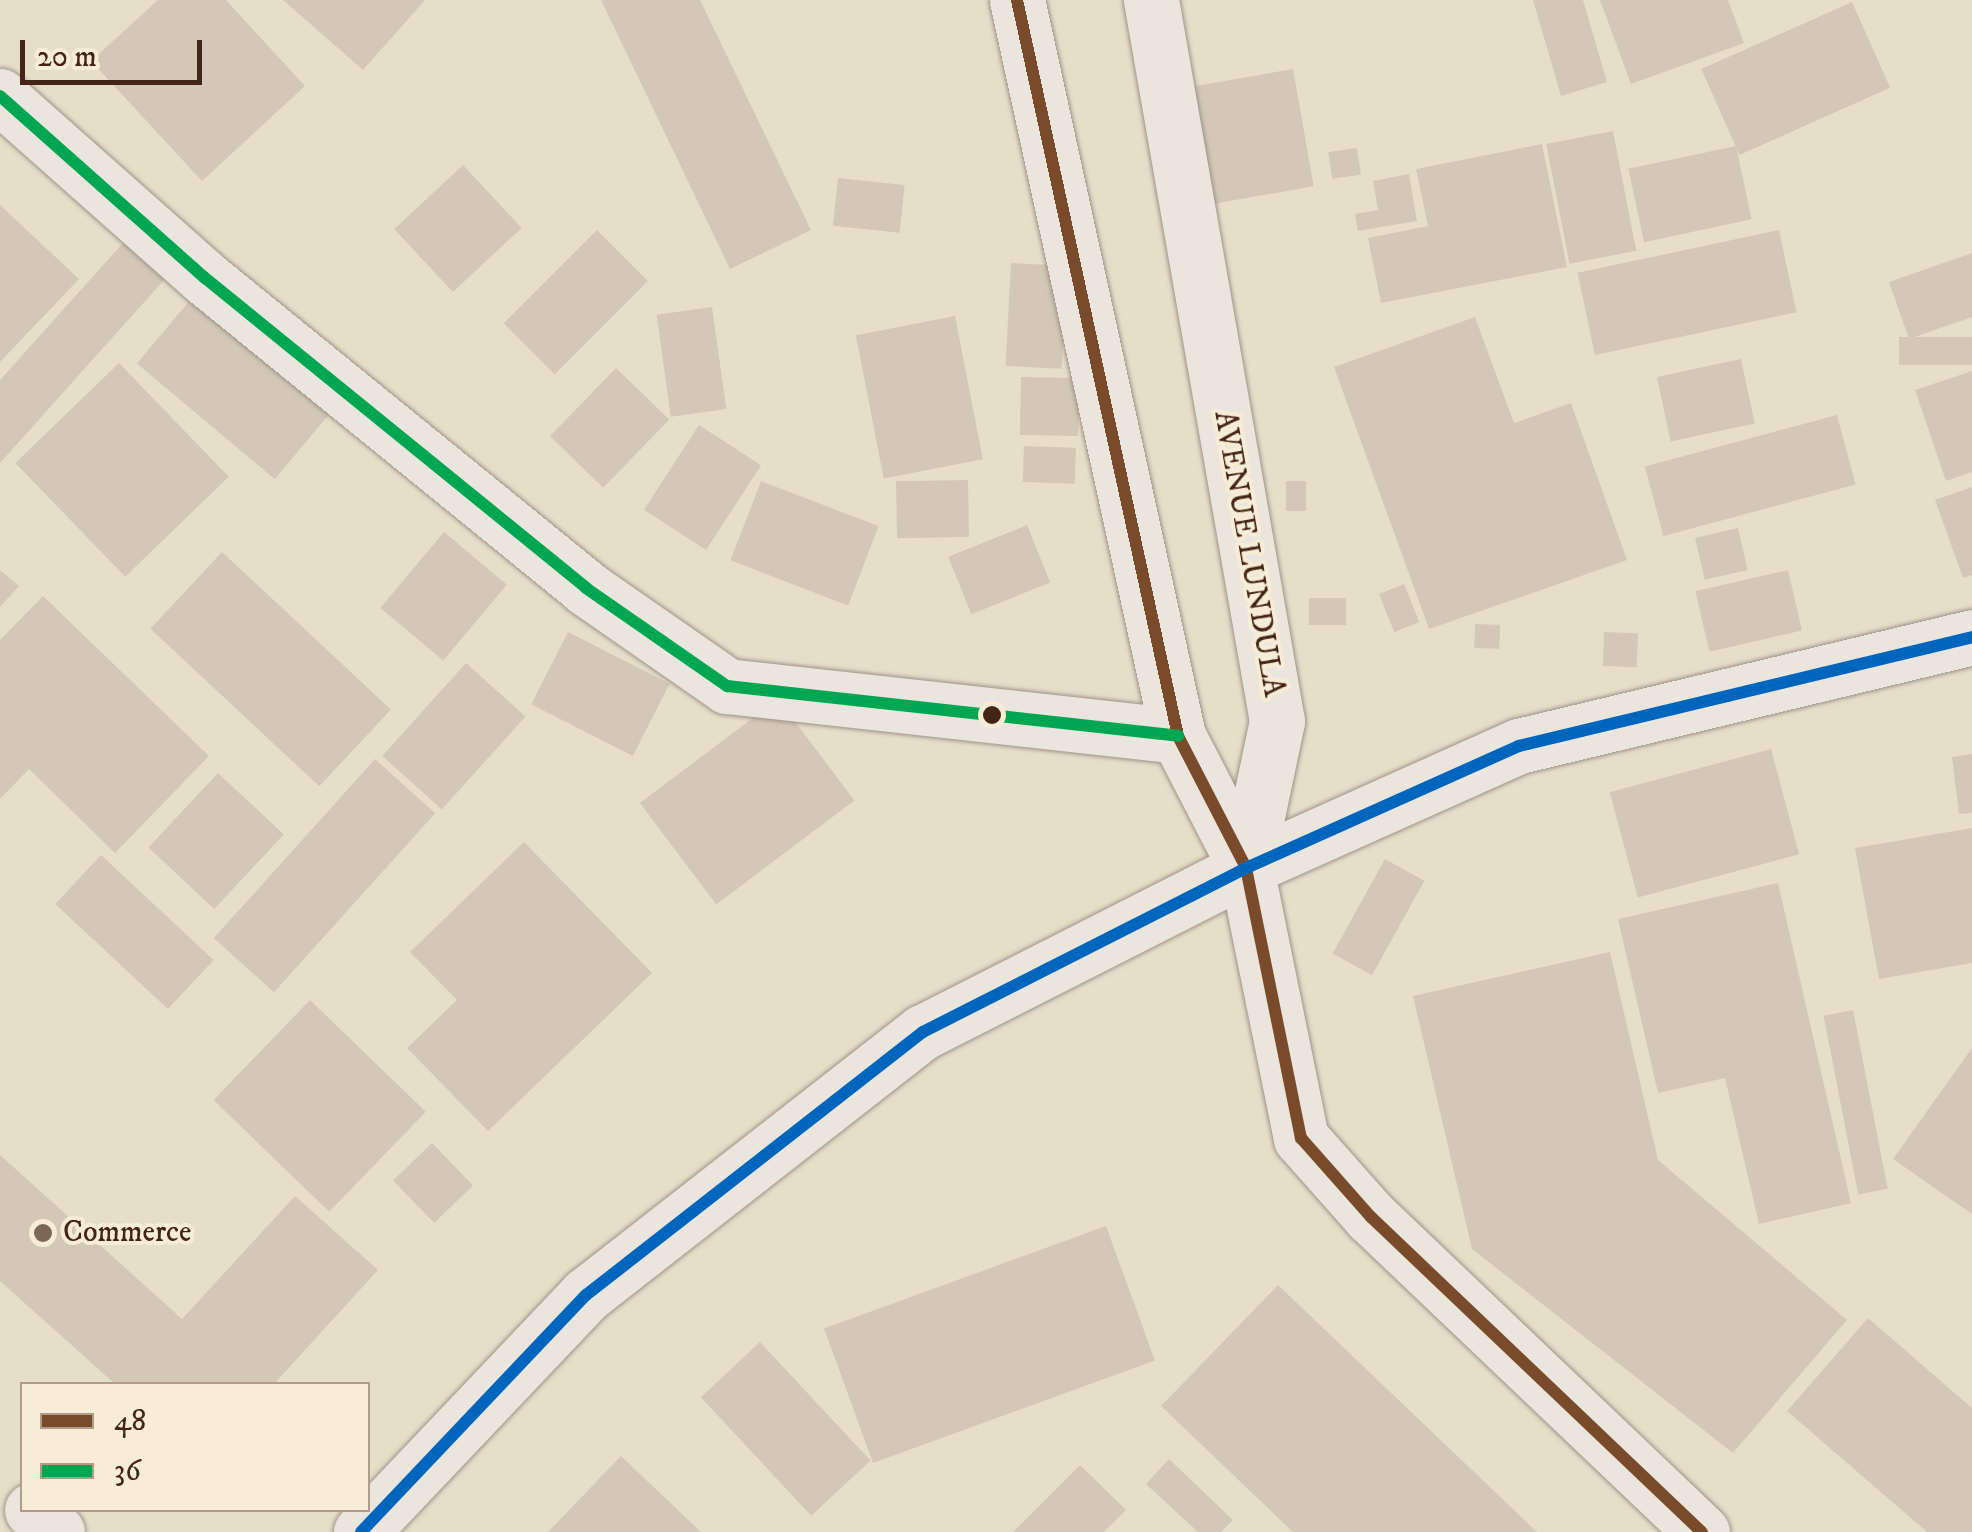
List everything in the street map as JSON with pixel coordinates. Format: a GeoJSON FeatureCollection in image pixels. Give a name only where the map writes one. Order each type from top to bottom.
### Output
{"type":"FeatureCollection","features":[{"type":"Feature","properties":{"kind":"street"},"geometry":{"type":"LineString","coordinates":[[1017,0],[1178,736],[1246,868],[1301,1138],[1371,1217],[1702,1532]]}},
{"type":"Feature","properties":{"kind":"street","name":"AVENUE LUNDULA"},"geometry":{"type":"LineString","coordinates":[[1151,0],[1277,721],[1246,868]]}},
{"type":"Feature","properties":{"kind":"street"},"geometry":{"type":"LineString","coordinates":[[0,96],[205,278],[570,576],[726,686],[1178,736]]}},
{"type":"Feature","properties":{"kind":"street"},"geometry":{"type":"LineString","coordinates":[[361,1532],[586,1294],[923,1032],[1246,868],[1519,746],[1972,637]]}},
{"type":"Feature","properties":{"kind":"street"},"geometry":{"type":"LineString","coordinates":[[0,1480],[20,1499]]}},
{"type":"Feature","properties":{"kind":"street"},"geometry":{"type":"LineString","coordinates":[[34,1512],[57,1532]]}},
{"type":"Feature","properties":{"kind":"building"},"geometry":{"type":"Polygon","coordinates":[[[158,0],[226,0],[305,86],[202,181],[91,61],[158,0]]]}},
{"type":"Feature","properties":{"kind":"building"},"geometry":{"type":"Polygon","coordinates":[[[283,0],[425,0],[363,70],[283,0]]]}},
{"type":"Feature","properties":{"kind":"building"},"geometry":{"type":"Polygon","coordinates":[[[601,0],[700,0],[811,230],[730,269],[601,0]]]}},
{"type":"Feature","properties":{"kind":"building"},"geometry":{"type":"Polygon","coordinates":[[[1533,0],[1583,0],[1607,82],[1561,96],[1533,0]]]}},
{"type":"Feature","properties":{"kind":"building"},"geometry":{"type":"Polygon","coordinates":[[[1600,0],[1728,0],[1744,43],[1631,84],[1600,0]]]}},
{"type":"Feature","properties":{"kind":"building"},"geometry":{"type":"Polygon","coordinates":[[[1852,2],[1890,88],[1739,155],[1701,69],[1852,2]]]}},
{"type":"Feature","properties":{"kind":"building"},"geometry":{"type":"Polygon","coordinates":[[[1293,69],[1314,186],[1211,204],[1191,87],[1293,69]]]}},
{"type":"Feature","properties":{"kind":"building"},"geometry":{"type":"Polygon","coordinates":[[[1613,131],[1636,251],[1570,264],[1546,144],[1613,131]]]}},
{"type":"Feature","properties":{"kind":"building"},"geometry":{"type":"Polygon","coordinates":[[[1542,144],[1567,267],[1381,303],[1368,238],[1428,226],[1416,169],[1542,144]]]}},
{"type":"Feature","properties":{"kind":"building"},"geometry":{"type":"Polygon","coordinates":[[[1736,146],[1752,219],[1644,242],[1628,169],[1736,146]]]}},
{"type":"Feature","properties":{"kind":"building"},"geometry":{"type":"Polygon","coordinates":[[[1357,148],[1361,175],[1332,179],[1328,152],[1357,148]]]}},
{"type":"Feature","properties":{"kind":"building"},"geometry":{"type":"Polygon","coordinates":[[[463,165],[522,228],[453,292],[394,229],[463,165]]]}},
{"type":"Feature","properties":{"kind":"building"},"geometry":{"type":"Polygon","coordinates":[[[1409,174],[1417,221],[1358,231],[1355,214],[1378,210],[1373,181],[1409,174]]]}},
{"type":"Feature","properties":{"kind":"building"},"geometry":{"type":"Polygon","coordinates":[[[838,178],[905,185],[900,233],[833,226],[838,178]]]}},
{"type":"Feature","properties":{"kind":"building"},"geometry":{"type":"Polygon","coordinates":[[[0,205],[79,279],[0,362],[0,205]]]}},
{"type":"Feature","properties":{"kind":"building"},"geometry":{"type":"Polygon","coordinates":[[[597,230],[648,281],[555,374],[504,323],[597,230]]]}},
{"type":"Feature","properties":{"kind":"building"},"geometry":{"type":"Polygon","coordinates":[[[1779,230],[1796,312],[1595,355],[1578,273],[1779,230]]]}},
{"type":"Feature","properties":{"kind":"building"},"geometry":{"type":"Polygon","coordinates":[[[123,243],[165,279],[0,463],[0,380],[123,243]]]}},
{"type":"Feature","properties":{"kind":"building"},"geometry":{"type":"Polygon","coordinates":[[[1972,253],[1972,317],[1909,339],[1889,282],[1972,253]]]}},
{"type":"Feature","properties":{"kind":"building"},"geometry":{"type":"Polygon","coordinates":[[[1011,263],[1067,266],[1062,369],[1006,366],[1011,263]]]}},
{"type":"Feature","properties":{"kind":"building"},"geometry":{"type":"Polygon","coordinates":[[[196,293],[334,409],[275,479],[137,363],[196,293]]]}},
{"type":"Feature","properties":{"kind":"building"},"geometry":{"type":"Polygon","coordinates":[[[712,307],[726,409],[671,417],[657,315],[712,307]]]}},
{"type":"Feature","properties":{"kind":"building"},"geometry":{"type":"Polygon","coordinates":[[[955,316],[983,459],[884,479],[856,335],[955,316]]]}},
{"type":"Feature","properties":{"kind":"building"},"geometry":{"type":"Polygon","coordinates":[[[1475,317],[1514,423],[1571,403],[1627,560],[1429,629],[1334,367],[1475,317]]]}},
{"type":"Feature","properties":{"kind":"building"},"geometry":{"type":"Polygon","coordinates":[[[1899,337],[1972,337],[1972,365],[1899,365],[1899,337]]]}},
{"type":"Feature","properties":{"kind":"building"},"geometry":{"type":"Polygon","coordinates":[[[1741,359],[1755,424],[1671,441],[1657,377],[1741,359]]]}},
{"type":"Feature","properties":{"kind":"building"},"geometry":{"type":"Polygon","coordinates":[[[119,363],[229,477],[125,577],[15,463],[119,363]]]}},
{"type":"Feature","properties":{"kind":"building"},"geometry":{"type":"Polygon","coordinates":[[[616,368],[669,419],[603,488],[550,436],[616,368]]]}},
{"type":"Feature","properties":{"kind":"building"},"geometry":{"type":"Polygon","coordinates":[[[1972,371],[1972,472],[1946,481],[1915,390],[1972,371]]]}},
{"type":"Feature","properties":{"kind":"building"},"geometry":{"type":"Polygon","coordinates":[[[1021,377],[1079,378],[1078,436],[1020,435],[1021,377]]]}},
{"type":"Feature","properties":{"kind":"building"},"geometry":{"type":"Polygon","coordinates":[[[1837,415],[1856,485],[1663,536],[1645,467],[1837,415]]]}},
{"type":"Feature","properties":{"kind":"building"},"geometry":{"type":"Polygon","coordinates":[[[699,425],[761,465],[706,550],[644,510],[699,425]]]}},
{"type":"Feature","properties":{"kind":"building"},"geometry":{"type":"Polygon","coordinates":[[[1024,446],[1076,448],[1075,484],[1023,482],[1024,446]]]}},
{"type":"Feature","properties":{"kind":"building"},"geometry":{"type":"Polygon","coordinates":[[[968,480],[969,537],[897,538],[896,481],[968,480]]]}},
{"type":"Feature","properties":{"kind":"building"},"geometry":{"type":"Polygon","coordinates":[[[761,481],[879,526],[848,606],[731,560],[761,481]]]}},
{"type":"Feature","properties":{"kind":"building"},"geometry":{"type":"Polygon","coordinates":[[[1286,481],[1306,481],[1306,511],[1286,511],[1286,481]]]}},
{"type":"Feature","properties":{"kind":"building"},"geometry":{"type":"Polygon","coordinates":[[[1972,487],[1972,575],[1963,578],[1935,500],[1972,487]]]}},
{"type":"Feature","properties":{"kind":"building"},"geometry":{"type":"Polygon","coordinates":[[[1027,525],[1050,582],[971,614],[948,557],[1027,525]]]}},
{"type":"Feature","properties":{"kind":"building"},"geometry":{"type":"Polygon","coordinates":[[[1738,528],[1748,570],[1705,580],[1695,538],[1738,528]]]}},
{"type":"Feature","properties":{"kind":"building"},"geometry":{"type":"Polygon","coordinates":[[[444,532],[507,585],[443,661],[380,608],[444,532]]]}},
{"type":"Feature","properties":{"kind":"building"},"geometry":{"type":"Polygon","coordinates":[[[222,552],[391,710],[319,786],[150,629],[222,552]]]}},
{"type":"Feature","properties":{"kind":"building"},"geometry":{"type":"Polygon","coordinates":[[[0,570],[19,586],[0,607],[0,570]]]}},
{"type":"Feature","properties":{"kind":"building"},"geometry":{"type":"Polygon","coordinates":[[[1788,570],[1802,630],[1709,652],[1695,591],[1788,570]]]}},
{"type":"Feature","properties":{"kind":"building"},"geometry":{"type":"Polygon","coordinates":[[[1404,584],[1419,622],[1394,632],[1379,594],[1404,584]]]}},
{"type":"Feature","properties":{"kind":"building"},"geometry":{"type":"Polygon","coordinates":[[[43,596],[209,756],[115,853],[29,769],[0,799],[0,640],[43,596]]]}},
{"type":"Feature","properties":{"kind":"building"},"geometry":{"type":"Polygon","coordinates":[[[1309,598],[1346,598],[1346,625],[1309,625],[1309,598]]]}},
{"type":"Feature","properties":{"kind":"building"},"geometry":{"type":"Polygon","coordinates":[[[1475,624],[1500,625],[1499,649],[1474,648],[1475,624]]]}},
{"type":"Feature","properties":{"kind":"building"},"geometry":{"type":"Polygon","coordinates":[[[568,632],[670,684],[633,756],[531,704],[568,632]]]}},
{"type":"Feature","properties":{"kind":"building"},"geometry":{"type":"Polygon","coordinates":[[[1604,632],[1638,633],[1637,667],[1603,666],[1604,632]]]}},
{"type":"Feature","properties":{"kind":"building"},"geometry":{"type":"Polygon","coordinates":[[[466,663],[525,717],[442,809],[382,756],[466,663]]]}},
{"type":"Feature","properties":{"kind":"building"},"geometry":{"type":"Polygon","coordinates":[[[778,699],[854,800],[716,905],[640,803],[778,699]]]}},
{"type":"Feature","properties":{"kind":"building"},"geometry":{"type":"Polygon","coordinates":[[[1771,749],[1799,854],[1638,898],[1610,792],[1771,749]]]}},
{"type":"Feature","properties":{"kind":"building"},"geometry":{"type":"Polygon","coordinates":[[[1972,754],[1972,813],[1959,814],[1952,757],[1972,754]]]}},
{"type":"Feature","properties":{"kind":"building"},"geometry":{"type":"Polygon","coordinates":[[[375,759],[435,813],[274,992],[214,938],[375,759]]]}},
{"type":"Feature","properties":{"kind":"building"},"geometry":{"type":"Polygon","coordinates":[[[218,773],[284,834],[214,909],[148,848],[218,773]]]}},
{"type":"Feature","properties":{"kind":"building"},"geometry":{"type":"Polygon","coordinates":[[[1972,828],[1972,963],[1879,979],[1855,848],[1972,828]]]}},
{"type":"Feature","properties":{"kind":"building"},"geometry":{"type":"Polygon","coordinates":[[[524,842],[652,973],[488,1131],[407,1048],[457,1000],[410,952],[524,842]]]}},
{"type":"Feature","properties":{"kind":"building"},"geometry":{"type":"Polygon","coordinates":[[[101,855],[214,960],[168,1009],[55,904],[101,855]]]}},
{"type":"Feature","properties":{"kind":"building"},"geometry":{"type":"Polygon","coordinates":[[[1385,859],[1424,881],[1372,975],[1333,953],[1385,859]]]}},
{"type":"Feature","properties":{"kind":"building"},"geometry":{"type":"Polygon","coordinates":[[[1778,883],[1851,1203],[1759,1224],[1725,1078],[1658,1093],[1618,919],[1778,883]]]}},
{"type":"Feature","properties":{"kind":"building"},"geometry":{"type":"Polygon","coordinates":[[[1610,952],[1658,1160],[1847,1320],[1733,1453],[1472,1249],[1413,996],[1610,952]]]}},
{"type":"Feature","properties":{"kind":"building"},"geometry":{"type":"Polygon","coordinates":[[[310,1000],[426,1112],[329,1212],[213,1100],[310,1000]]]}},
{"type":"Feature","properties":{"kind":"building"},"geometry":{"type":"Polygon","coordinates":[[[1853,1010],[1888,1189],[1858,1194],[1824,1016],[1853,1010]]]}},
{"type":"Feature","properties":{"kind":"building"},"geometry":{"type":"Polygon","coordinates":[[[1972,1048],[1972,1214],[1893,1159],[1972,1048]]]}},
{"type":"Feature","properties":{"kind":"building"},"geometry":{"type":"Polygon","coordinates":[[[432,1143],[473,1185],[434,1223],[393,1181],[432,1143]]]}},
{"type":"Feature","properties":{"kind":"building","name":"Commerce"},"geometry":{"type":"Polygon","coordinates":[[[0,1155],[182,1319],[295,1196],[378,1270],[276,1382],[113,1382],[0,1281],[0,1155]]]}},
{"type":"Feature","properties":{"kind":"building"},"geometry":{"type":"Polygon","coordinates":[[[1106,1226],[1155,1360],[873,1463],[824,1329],[1106,1226]]]}},
{"type":"Feature","properties":{"kind":"building"},"geometry":{"type":"Polygon","coordinates":[[[1278,1285],[1537,1532],[1293,1532],[1161,1406],[1278,1285]]]}},
{"type":"Feature","properties":{"kind":"building"},"geometry":{"type":"Polygon","coordinates":[[[1868,1318],[1972,1408],[1972,1532],[1927,1532],[1787,1411],[1868,1318]]]}},
{"type":"Feature","properties":{"kind":"building"},"geometry":{"type":"Polygon","coordinates":[[[760,1342],[870,1460],[811,1516],[701,1397],[760,1342]]]}},
{"type":"Feature","properties":{"kind":"building"},"geometry":{"type":"Polygon","coordinates":[[[621,1456],[701,1532],[548,1532],[621,1456]]]}},
{"type":"Feature","properties":{"kind":"building"},"geometry":{"type":"Polygon","coordinates":[[[1169,1459],[1233,1520],[1221,1532],[1198,1532],[1146,1484],[1169,1459]]]}},
{"type":"Feature","properties":{"kind":"building"},"geometry":{"type":"Polygon","coordinates":[[[1080,1465],[1126,1510],[1104,1532],[1013,1532],[1080,1465]]]}},
{"type":"Feature","properties":{"kind":"transit line","name":"48"},"geometry":{"type":"LineString","coordinates":[[1017,0],[1178,736],[1246,868],[1301,1138],[1371,1217],[1702,1532]]}},
{"type":"Feature","properties":{"kind":"transit line","name":"36"},"geometry":{"type":"LineString","coordinates":[[0,96],[205,278],[586,588],[727,686],[1178,736]]}},
{"type":"Feature","properties":{"kind":"transit line"},"geometry":{"type":"LineString","coordinates":[[361,1532],[586,1295],[923,1032],[1246,868],[1519,746],[1972,637]]}},
{"type":"Feature","properties":{"kind":"place","name":"Commerce"},"geometry":{"type":"Point","coordinates":[43,1233]}}]}
